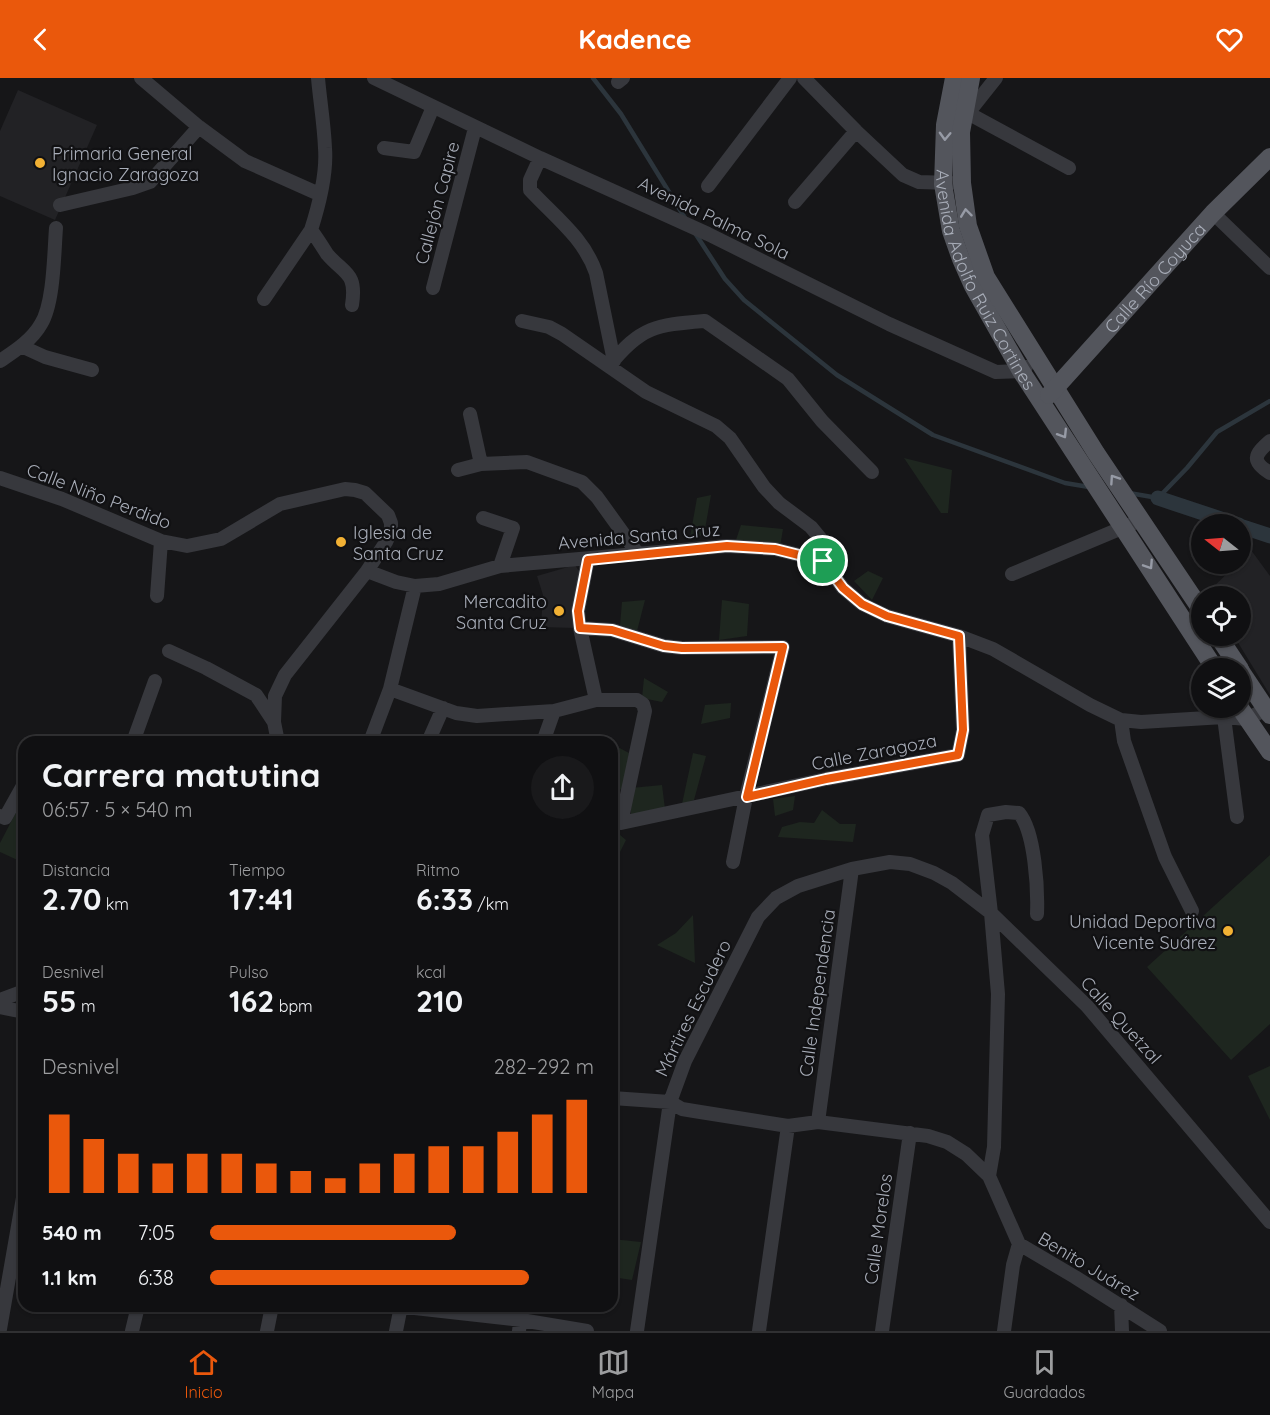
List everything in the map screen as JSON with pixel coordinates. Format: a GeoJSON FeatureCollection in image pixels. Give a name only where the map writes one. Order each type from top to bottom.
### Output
{"type":"FeatureCollection","features":[{"type":"Feature","properties":{"kind":"main road","name":"Avenida Adolfo Ruiz Cortines"},"geometry":{"type":"LineString","coordinates":[[954,78],[945,126],[943,184],[951,231],[973,286],[1021,371],[1042,402],[1089,458]]}},
{"type":"Feature","properties":{"kind":"main road","name":"Avenida Adolfo Ruiz Cortines"},"geometry":{"type":"LineString","coordinates":[[971,78],[961,132],[962,183],[968,226],[986,277],[1056,389],[1089,458]]}},
{"type":"Feature","properties":{"kind":"main road","name":"Calle Río Coyuca"},"geometry":{"type":"LineString","coordinates":[[1042,402],[1213,213],[1270,157]]}},
{"type":"Feature","properties":{"kind":"main road"},"geometry":{"type":"LineString","coordinates":[[1089,458],[1129,517],[1191,597]]}},
{"type":"Feature","properties":{"kind":"main road"},"geometry":{"type":"LineString","coordinates":[[1129,517],[1209,658]]}},
{"type":"Feature","properties":{"kind":"main road"},"geometry":{"type":"LineString","coordinates":[[1251,686],[1268,712]]}},
{"type":"Feature","properties":{"kind":"main road"},"geometry":{"type":"LineString","coordinates":[[1240,718],[1270,752]]}},
{"type":"Feature","properties":{"kind":"street"},"geometry":{"type":"LineString","coordinates":[[141,78],[199,127],[248,162],[319,194]]}},
{"type":"Feature","properties":{"kind":"street"},"geometry":{"type":"LineString","coordinates":[[264,298],[311,230],[325,149],[318,78]]}},
{"type":"Feature","properties":{"kind":"street","name":"Avenida Palma Sola"},"geometry":{"type":"LineString","coordinates":[[374,78],[475,128],[708,234],[889,324],[996,372],[1021,371]]}},
{"type":"Feature","properties":{"kind":"street"},"geometry":{"type":"LineString","coordinates":[[708,186],[790,78]]}},
{"type":"Feature","properties":{"kind":"street"},"geometry":{"type":"LineString","coordinates":[[804,78],[903,175],[919,182],[962,183]]}},
{"type":"Feature","properties":{"kind":"street"},"geometry":{"type":"LineString","coordinates":[[996,78],[966,111],[1069,168]]}},
{"type":"Feature","properties":{"kind":"street"},"geometry":{"type":"LineString","coordinates":[[384,148],[414,152],[433,107]]}},
{"type":"Feature","properties":{"kind":"street"},"geometry":{"type":"LineString","coordinates":[[60,205],[134,188],[150,182],[199,127]]}},
{"type":"Feature","properties":{"kind":"street","name":"Callejón Capire"},"geometry":{"type":"LineString","coordinates":[[433,288],[475,128]]}},
{"type":"Feature","properties":{"kind":"street"},"geometry":{"type":"LineString","coordinates":[[795,202],[856,131]]}},
{"type":"Feature","properties":{"kind":"street"},"geometry":{"type":"LineString","coordinates":[[540,158],[530,180],[530,190],[577,238],[591,259],[596,273],[611,364]]}},
{"type":"Feature","properties":{"kind":"street"},"geometry":{"type":"LineString","coordinates":[[1213,213],[1270,268]]}},
{"type":"Feature","properties":{"kind":"street"},"geometry":{"type":"LineString","coordinates":[[0,361],[21,346],[41,325],[48,309],[56,228]]}},
{"type":"Feature","properties":{"kind":"street"},"geometry":{"type":"LineString","coordinates":[[311,230],[328,255],[352,281],[354,291],[352,305]]}},
{"type":"Feature","properties":{"kind":"street"},"geometry":{"type":"LineString","coordinates":[[522,321],[549,327],[562,334],[611,364],[662,401],[716,426],[730,438],[764,487],[779,503],[811,527],[820,537],[825,549],[823,561],[843,588],[862,604],[887,616],[959,636],[993,649],[1090,705],[1121,720],[1141,722],[1196,718]]}},
{"type":"Feature","properties":{"kind":"street"},"geometry":{"type":"LineString","coordinates":[[611,364],[633,340],[647,330],[667,325],[705,321],[752,351],[788,379],[822,421],[872,472]]}},
{"type":"Feature","properties":{"kind":"street"},"geometry":{"type":"LineString","coordinates":[[21,346],[45,357],[92,370]]}},
{"type":"Feature","properties":{"kind":"street"},"geometry":{"type":"LineString","coordinates":[[1021,371],[1037,358]]}},
{"type":"Feature","properties":{"kind":"street"},"geometry":{"type":"LineString","coordinates":[[470,414],[481,464]]}},
{"type":"Feature","properties":{"kind":"street"},"geometry":{"type":"LineString","coordinates":[[1270,441],[1258,451],[1256,460],[1270,473]]}},
{"type":"Feature","properties":{"kind":"street"},"geometry":{"type":"LineString","coordinates":[[458,470],[481,464],[527,462],[582,482],[597,497],[638,554]]}},
{"type":"Feature","properties":{"kind":"street","name":"Calle Niño Perdido"},"geometry":{"type":"LineString","coordinates":[[0,478],[62,499],[161,541],[187,546],[220,539],[280,504],[345,489],[355,490],[364,493],[387,515],[391,523],[391,531],[386,542],[367,571]]}},
{"type":"Feature","properties":{"kind":"street"},"geometry":{"type":"LineString","coordinates":[[1012,574],[1129,517]]}},
{"type":"Feature","properties":{"kind":"street"},"geometry":{"type":"LineString","coordinates":[[483,518],[513,528],[500,566]]}},
{"type":"Feature","properties":{"kind":"street"},"geometry":{"type":"LineString","coordinates":[[157,596],[161,541]]}},
{"type":"Feature","properties":{"kind":"street","name":"Avenida Santa Cruz"},"geometry":{"type":"LineString","coordinates":[[367,571],[396,582],[415,586],[440,584],[500,566],[727,546],[775,549],[823,561]]}},
{"type":"Feature","properties":{"kind":"street"},"geometry":{"type":"LineString","coordinates":[[588,560],[578,611],[596,700]]}},
{"type":"Feature","properties":{"kind":"street"},"geometry":{"type":"LineString","coordinates":[[277,736],[274,722],[275,696],[285,675],[367,571]]}},
{"type":"Feature","properties":{"kind":"street"},"geometry":{"type":"LineString","coordinates":[[372,736],[390,689],[415,586]]}},
{"type":"Feature","properties":{"kind":"street"},"geometry":{"type":"LineString","coordinates":[[580,628],[612,630],[664,646],[682,648],[783,647],[733,862]]}},
{"type":"Feature","properties":{"kind":"street","name":"Calle Zaragoza"},"geometry":{"type":"LineString","coordinates":[[618,827],[826,779],[958,755],[963,730],[959,636]]}},
{"type":"Feature","properties":{"kind":"street"},"geometry":{"type":"LineString","coordinates":[[169,651],[256,695],[274,722]]}},
{"type":"Feature","properties":{"kind":"street"},"geometry":{"type":"LineString","coordinates":[[135,736],[156,681]]}},
{"type":"Feature","properties":{"kind":"street"},"geometry":{"type":"LineString","coordinates":[[390,689],[442,708],[477,716],[554,711],[596,700],[637,700],[643,704],[645,711],[618,823]]}},
{"type":"Feature","properties":{"kind":"street"},"geometry":{"type":"LineString","coordinates":[[430,736],[442,708]]}},
{"type":"Feature","properties":{"kind":"street"},"geometry":{"type":"LineString","coordinates":[[545,736],[554,711]]}},
{"type":"Feature","properties":{"kind":"street"},"geometry":{"type":"LineString","coordinates":[[1251,714],[1268,712]]}},
{"type":"Feature","properties":{"kind":"street"},"geometry":{"type":"LineString","coordinates":[[1237,718],[1237,817]]}},
{"type":"Feature","properties":{"kind":"street"},"geometry":{"type":"LineString","coordinates":[[1121,720],[1124,741],[1165,857],[1192,911]]}},
{"type":"Feature","properties":{"kind":"street"},"geometry":{"type":"LineString","coordinates":[[0,816],[5,818],[18,795]]}},
{"type":"Feature","properties":{"kind":"street"},"geometry":{"type":"LineString","coordinates":[[990,1176],[994,1146],[998,994],[982,835],[988,815],[1006,812],[1019,813],[1026,821],[1038,887],[1036,914]]}},
{"type":"Feature","properties":{"kind":"street","name":"Calle Quetzal"},"geometry":{"type":"LineString","coordinates":[[852,869],[890,862],[910,864],[952,883],[991,914],[1087,1006],[1270,1222]]}},
{"type":"Feature","properties":{"kind":"street","name":"Mártires Escudero"},"geometry":{"type":"LineString","coordinates":[[637,1331],[670,1102],[685,1061],[758,917],[776,898],[798,886],[852,869]]}},
{"type":"Feature","properties":{"kind":"street","name":"Calle Independencia"},"geometry":{"type":"LineString","coordinates":[[818,1122],[852,869]]}},
{"type":"Feature","properties":{"kind":"street"},"geometry":{"type":"LineString","coordinates":[[0,1000],[18,993]]}},
{"type":"Feature","properties":{"kind":"street"},"geometry":{"type":"LineString","coordinates":[[0,1007],[18,1011]]}},
{"type":"Feature","properties":{"kind":"street","name":"Benito Juárez"},"geometry":{"type":"LineString","coordinates":[[618,1098],[670,1102],[682,1109],[788,1126],[818,1122],[910,1133],[947,1142],[966,1154],[990,1176],[1019,1244],[1161,1331]]}},
{"type":"Feature","properties":{"kind":"street"},"geometry":{"type":"LineString","coordinates":[[759,1331],[788,1126]]}},
{"type":"Feature","properties":{"kind":"street","name":"Calle Morelos"},"geometry":{"type":"LineString","coordinates":[[882,1331],[910,1133]]}},
{"type":"Feature","properties":{"kind":"street"},"geometry":{"type":"LineString","coordinates":[[0,1329],[18,1225]]}},
{"type":"Feature","properties":{"kind":"street"},"geometry":{"type":"LineString","coordinates":[[0,1240],[15,1242]]}},
{"type":"Feature","properties":{"kind":"street"},"geometry":{"type":"LineString","coordinates":[[1004,1331],[1013,1265],[1019,1244]]}},
{"type":"Feature","properties":{"kind":"street"},"geometry":{"type":"LineString","coordinates":[[1121,1305],[1122,1331]]}},
{"type":"Feature","properties":{"kind":"street"},"geometry":{"type":"LineString","coordinates":[[132,1331],[137,1312]]}},
{"type":"Feature","properties":{"kind":"street"},"geometry":{"type":"LineString","coordinates":[[267,1331],[271,1312]]}},
{"type":"Feature","properties":{"kind":"street"},"geometry":{"type":"LineString","coordinates":[[396,1331],[398,1312]]}},
{"type":"Feature","properties":{"kind":"street"},"geometry":{"type":"LineString","coordinates":[[449,1312],[520,1319],[587,1331]]}},
{"type":"Feature","properties":{"kind":"shaded area","name":"Primaria General Ignacio Zaragoza"},"geometry":{"type":"Polygon","coordinates":[[[18,90],[97,125],[55,220],[0,196],[0,131],[18,90]]]}},
{"type":"Feature","properties":{"kind":"shaded area"},"geometry":{"type":"Polygon","coordinates":[[[904,458],[952,470],[948,513],[941,513],[904,458]]]}},
{"type":"Feature","properties":{"kind":"shaded area"},"geometry":{"type":"Polygon","coordinates":[[[711,495],[704,535],[690,537],[697,498],[711,495]]]}},
{"type":"Feature","properties":{"kind":"shaded area"},"geometry":{"type":"Polygon","coordinates":[[[741,525],[783,529],[780,547],[735,543],[741,525]]]}},
{"type":"Feature","properties":{"kind":"shaded area"},"geometry":{"type":"Polygon","coordinates":[[[1251,550],[1270,576],[1270,695],[1251,664],[1251,658],[1247,658],[1240,646],[1251,646],[1251,586],[1214,586],[1227,574],[1251,574],[1251,550]]]}},
{"type":"Feature","properties":{"kind":"shaded area","name":"Mercadito Santa Cruz"},"geometry":{"type":"Polygon","coordinates":[[[575,565],[582,576],[575,628],[541,627],[543,595],[537,576],[575,565]]]}},
{"type":"Feature","properties":{"kind":"shaded area"},"geometry":{"type":"Polygon","coordinates":[[[868,571],[883,578],[872,600],[854,581],[868,571]]]}},
{"type":"Feature","properties":{"kind":"shaded area"},"geometry":{"type":"Polygon","coordinates":[[[645,600],[637,631],[620,625],[622,602],[645,600]]]}},
{"type":"Feature","properties":{"kind":"shaded area"},"geometry":{"type":"Polygon","coordinates":[[[722,600],[749,604],[747,636],[719,640],[722,600]]]}},
{"type":"Feature","properties":{"kind":"shaded area"},"geometry":{"type":"Polygon","coordinates":[[[644,678],[668,692],[662,702],[642,698],[644,678]]]}},
{"type":"Feature","properties":{"kind":"shaded area"},"geometry":{"type":"Polygon","coordinates":[[[731,703],[730,718],[701,724],[705,705],[731,703]]]}},
{"type":"Feature","properties":{"kind":"shaded area"},"geometry":{"type":"Polygon","coordinates":[[[618,747],[629,753],[623,790],[618,789],[618,747]]]}},
{"type":"Feature","properties":{"kind":"shaded area"},"geometry":{"type":"Polygon","coordinates":[[[693,753],[706,756],[694,800],[682,804],[693,753]]]}},
{"type":"Feature","properties":{"kind":"shaded area"},"geometry":{"type":"Polygon","coordinates":[[[662,785],[665,809],[631,814],[631,788],[662,785]]]}},
{"type":"Feature","properties":{"kind":"shaded area"},"geometry":{"type":"Polygon","coordinates":[[[795,796],[793,810],[775,816],[773,799],[795,796]]]}},
{"type":"Feature","properties":{"kind":"shaded area"},"geometry":{"type":"Polygon","coordinates":[[[18,808],[18,860],[0,852],[0,843],[18,808]]]}},
{"type":"Feature","properties":{"kind":"shaded area"},"geometry":{"type":"Polygon","coordinates":[[[822,810],[840,824],[856,824],[853,842],[778,837],[782,827],[800,822],[814,823],[822,810]]]}},
{"type":"Feature","properties":{"kind":"shaded area"},"geometry":{"type":"Polygon","coordinates":[[[618,833],[626,840],[618,856],[618,833]]]}},
{"type":"Feature","properties":{"kind":"shaded area","name":"Unidad Deportiva Vicente Suárez"},"geometry":{"type":"Polygon","coordinates":[[[1270,855],[1270,1024],[1231,1060],[1147,967],[1270,855]]]}},
{"type":"Feature","properties":{"kind":"shaded area"},"geometry":{"type":"Polygon","coordinates":[[[693,915],[695,963],[657,945],[676,933],[693,915]]]}},
{"type":"Feature","properties":{"kind":"shaded area"},"geometry":{"type":"Polygon","coordinates":[[[1270,1066],[1270,1120],[1248,1076],[1270,1066]]]}},
{"type":"Feature","properties":{"kind":"shaded area"},"geometry":{"type":"Polygon","coordinates":[[[618,1240],[641,1242],[632,1280],[618,1278],[618,1240]]]}},
{"type":"Feature","properties":{"kind":"waterway"},"geometry":{"type":"LineString","coordinates":[[593,78],[621,114],[685,218]]}},
{"type":"Feature","properties":{"kind":"waterway"},"geometry":{"type":"LineString","coordinates":[[695,233],[725,279],[744,300],[837,375],[933,435],[1065,483],[1089,487]]}},
{"type":"Feature","properties":{"kind":"waterway"},"geometry":{"type":"LineString","coordinates":[[1129,493],[1158,498],[1217,432],[1270,401]]}},
{"type":"Feature","properties":{"kind":"waterway"},"geometry":{"type":"LineString","coordinates":[[1158,498],[1206,514]]}},
{"type":"Feature","properties":{"kind":"waterway"},"geometry":{"type":"LineString","coordinates":[[1251,530],[1270,536]]}},
{"type":"Feature","properties":{"kind":"place","name":"Primaria General Ignacio Zaragoza"},"geometry":{"type":"Point","coordinates":[40,163]}},
{"type":"Feature","properties":{"kind":"place","name":"Iglesia de Santa Cruz"},"geometry":{"type":"Point","coordinates":[341,542]}},
{"type":"Feature","properties":{"kind":"place","name":"Mercadito Santa Cruz"},"geometry":{"type":"Point","coordinates":[559,611]}},
{"type":"Feature","properties":{"kind":"place","name":"Unidad Deportiva Vicente Suárez"},"geometry":{"type":"Point","coordinates":[1228,931]}},
{"type":"Feature","properties":{"kind":"route"},"geometry":{"type":"LineString","coordinates":[[727,546],[775,549],[823,561],[843,588],[862,604],[887,616],[959,636],[963,730],[958,755],[826,779],[747,797],[783,647],[682,648],[664,646],[612,630],[580,628],[578,611],[580,592],[588,560],[727,546]]}}]}
